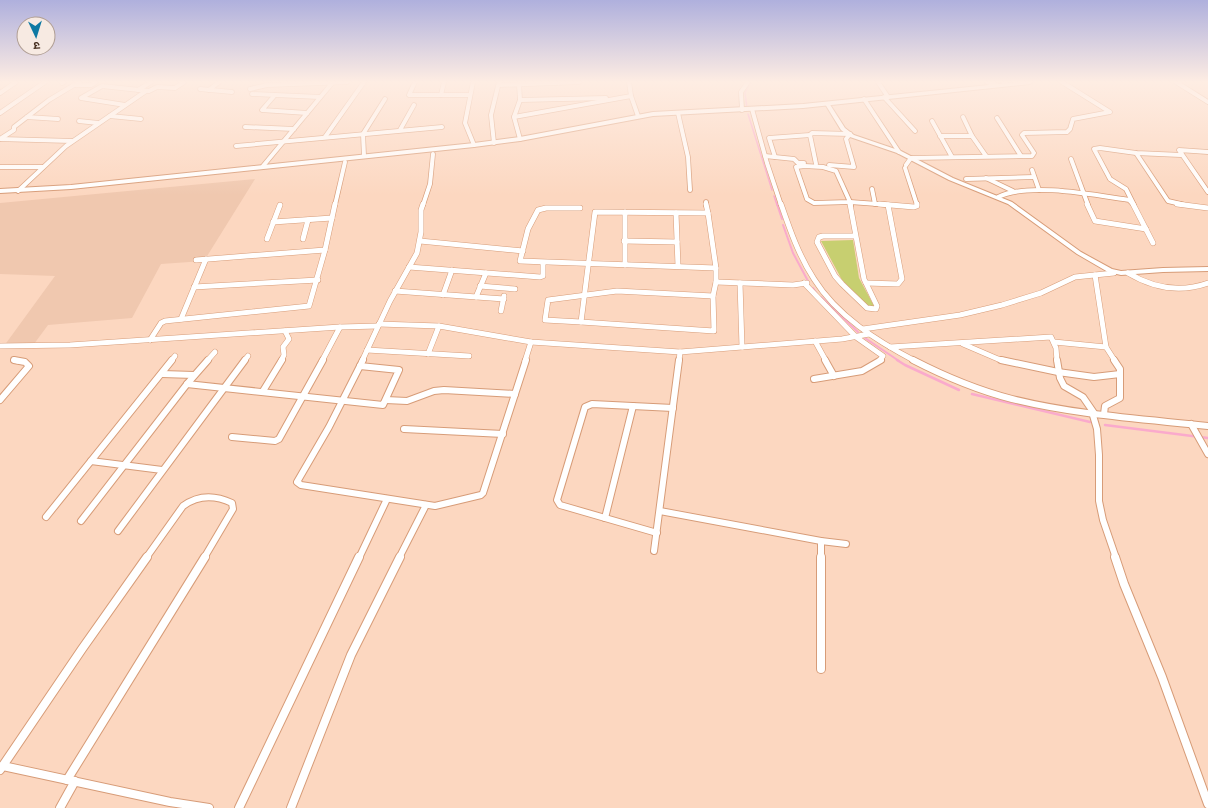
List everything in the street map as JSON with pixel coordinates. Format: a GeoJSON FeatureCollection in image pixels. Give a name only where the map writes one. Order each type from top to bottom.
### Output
{"type":"FeatureCollection","features":[{"type":"Feature","properties":{"kind":"main road"},"geometry":{"type":"LineString","coordinates":[[0,191],[71,187],[474,145],[520,139],[619,120]]}},
{"type":"Feature","properties":{"kind":"main road"},"geometry":{"type":"LineString","coordinates":[[0,196],[76,192],[345,162],[433,154],[521,141],[633,120]]}},
{"type":"Feature","properties":{"kind":"street"},"geometry":{"type":"LineString","coordinates":[[23,120],[14,127],[14,130],[0,139],[72,141]]}},
{"type":"Feature","properties":{"kind":"street"},"geometry":{"type":"LineString","coordinates":[[18,191],[42,167],[72,141],[104,120]]}},
{"type":"Feature","properties":{"kind":"street"},"geometry":{"type":"LineString","coordinates":[[263,166],[302,120]]}},
{"type":"Feature","properties":{"kind":"street"},"geometry":{"type":"LineString","coordinates":[[325,137],[337,120]]}},
{"type":"Feature","properties":{"kind":"street"},"geometry":{"type":"LineString","coordinates":[[364,156],[363,134],[372,120]]}},
{"type":"Feature","properties":{"kind":"street"},"geometry":{"type":"LineString","coordinates":[[400,130],[406,120]]}},
{"type":"Feature","properties":{"kind":"street"},"geometry":{"type":"LineString","coordinates":[[466,120],[465,123],[474,145]]}},
{"type":"Feature","properties":{"kind":"street"},"geometry":{"type":"LineString","coordinates":[[491,120],[494,142]]}},
{"type":"Feature","properties":{"kind":"street"},"geometry":{"type":"LineString","coordinates":[[515,120],[520,139]]}},
{"type":"Feature","properties":{"kind":"street"},"geometry":{"type":"LineString","coordinates":[[680,120],[688,157],[690,190]]}},
{"type":"Feature","properties":{"kind":"street"},"geometry":{"type":"LineString","coordinates":[[755,120],[765,156],[800,256],[815,282],[837,307],[869,334],[930,368],[981,389],[1033,403],[1104,414],[1208,426]]}},
{"type":"Feature","properties":{"kind":"street"},"geometry":{"type":"LineString","coordinates":[[837,120],[843,129],[850,134],[899,152],[951,179],[998,197],[1021,210],[1079,253],[1114,273]]}},
{"type":"Feature","properties":{"kind":"street"},"geometry":{"type":"LineString","coordinates":[[878,120],[899,152]]}},
{"type":"Feature","properties":{"kind":"street"},"geometry":{"type":"LineString","coordinates":[[905,120],[915,131]]}},
{"type":"Feature","properties":{"kind":"street"},"geometry":{"type":"LineString","coordinates":[[932,120],[952,157]]}},
{"type":"Feature","properties":{"kind":"street"},"geometry":{"type":"LineString","coordinates":[[965,120],[972,136],[986,156]]}},
{"type":"Feature","properties":{"kind":"street"},"geometry":{"type":"LineString","coordinates":[[998,120],[1021,156]]}},
{"type":"Feature","properties":{"kind":"street"},"geometry":{"type":"LineString","coordinates":[[911,158],[1034,155],[1022,135],[1067,132],[1070,129],[1073,120]]}},
{"type":"Feature","properties":{"kind":"street"},"geometry":{"type":"LineString","coordinates":[[79,121],[98,123]]}},
{"type":"Feature","properties":{"kind":"street"},"geometry":{"type":"LineString","coordinates":[[245,126],[294,129]]}},
{"type":"Feature","properties":{"kind":"street"},"geometry":{"type":"LineString","coordinates":[[236,146],[442,127]]}},
{"type":"Feature","properties":{"kind":"street"},"geometry":{"type":"LineString","coordinates":[[775,157],[769,138],[810,135],[815,133],[850,134]]}},
{"type":"Feature","properties":{"kind":"street"},"geometry":{"type":"LineString","coordinates":[[765,156],[794,159],[798,162],[854,167],[846,138],[850,134]]}},
{"type":"Feature","properties":{"kind":"street"},"geometry":{"type":"LineString","coordinates":[[810,135],[816,164]]}},
{"type":"Feature","properties":{"kind":"street"},"geometry":{"type":"LineString","coordinates":[[940,136],[972,136]]}},
{"type":"Feature","properties":{"kind":"street"},"geometry":{"type":"LineString","coordinates":[[1153,243],[1126,189],[1110,179],[1094,149],[1100,148],[1136,153],[1181,155]]}},
{"type":"Feature","properties":{"kind":"street"},"geometry":{"type":"LineString","coordinates":[[1208,152],[1179,150],[1208,192]]}},
{"type":"Feature","properties":{"kind":"street"},"geometry":{"type":"LineString","coordinates":[[1136,153],[1168,201],[1177,204],[1208,208]]}},
{"type":"Feature","properties":{"kind":"street"},"geometry":{"type":"LineString","coordinates":[[433,154],[430,184],[421,210],[420,241],[416,253],[395,291],[342,401],[297,482],[301,485],[426,505],[441,506],[483,493],[531,342]]}},
{"type":"Feature","properties":{"kind":"street"},"geometry":{"type":"LineString","coordinates":[[856,236],[823,236],[819,237],[816,242],[842,284],[867,308],[876,309],[877,306],[862,273],[856,236],[850,202],[835,169],[806,166],[796,167],[810,202],[850,202],[914,207],[917,206],[906,166],[911,158]]}},
{"type":"Feature","properties":{"kind":"street"},"geometry":{"type":"LineString","coordinates":[[1071,159],[1083,194],[1095,221],[1146,229]]}},
{"type":"Feature","properties":{"kind":"street"},"geometry":{"type":"LineString","coordinates":[[150,340],[163,322],[306,307],[311,304],[318,280],[345,162]]}},
{"type":"Feature","properties":{"kind":"street"},"geometry":{"type":"LineString","coordinates":[[0,167],[42,167]]}},
{"type":"Feature","properties":{"kind":"street"},"geometry":{"type":"LineString","coordinates":[[1032,170],[1039,190]]}},
{"type":"Feature","properties":{"kind":"street"},"geometry":{"type":"LineString","coordinates":[[966,179],[984,177],[1034,176]]}},
{"type":"Feature","properties":{"kind":"street"},"geometry":{"type":"LineString","coordinates":[[984,177],[1014,191]]}},
{"type":"Feature","properties":{"kind":"street"},"geometry":{"type":"LineString","coordinates":[[872,189],[875,204]]}},
{"type":"Feature","properties":{"kind":"street"},"geometry":{"type":"LineString","coordinates":[[998,197],[1004,193],[1014,191],[1039,190],[1123,199],[1133,203]]}},
{"type":"Feature","properties":{"kind":"street"},"geometry":{"type":"LineString","coordinates":[[706,202],[716,268],[716,282],[713,296],[714,331],[546,321],[544,318],[548,301],[550,299],[617,291],[713,296]]}},
{"type":"Feature","properties":{"kind":"street"},"geometry":{"type":"LineString","coordinates":[[267,239],[280,205]]}},
{"type":"Feature","properties":{"kind":"street"},"geometry":{"type":"LineString","coordinates":[[866,283],[898,284],[902,279],[888,205]]}},
{"type":"Feature","properties":{"kind":"street"},"geometry":{"type":"LineString","coordinates":[[580,208],[546,208],[538,210],[528,229],[520,261],[716,268]]}},
{"type":"Feature","properties":{"kind":"street"},"geometry":{"type":"LineString","coordinates":[[581,322],[594,212],[708,213]]}},
{"type":"Feature","properties":{"kind":"street"},"geometry":{"type":"LineString","coordinates":[[625,212],[625,265]]}},
{"type":"Feature","properties":{"kind":"street"},"geometry":{"type":"LineString","coordinates":[[676,213],[678,266]]}},
{"type":"Feature","properties":{"kind":"street"},"geometry":{"type":"LineString","coordinates":[[273,222],[332,218]]}},
{"type":"Feature","properties":{"kind":"street"},"geometry":{"type":"LineString","coordinates":[[303,238],[308,220]]}},
{"type":"Feature","properties":{"kind":"street"},"geometry":{"type":"LineString","coordinates":[[420,241],[523,251]]}},
{"type":"Feature","properties":{"kind":"street"},"geometry":{"type":"LineString","coordinates":[[624,241],[677,242]]}},
{"type":"Feature","properties":{"kind":"street"},"geometry":{"type":"LineString","coordinates":[[196,260],[325,250]]}},
{"type":"Feature","properties":{"kind":"street"},"geometry":{"type":"LineString","coordinates":[[181,319],[206,259]]}},
{"type":"Feature","properties":{"kind":"street"},"geometry":{"type":"LineString","coordinates":[[409,267],[486,273],[505,276],[540,277],[542,276],[543,263]]}},
{"type":"Feature","properties":{"kind":"street"},"geometry":{"type":"LineString","coordinates":[[863,329],[934,320],[991,308],[1048,290],[1075,277],[1128,272],[1208,269]]}},
{"type":"Feature","properties":{"kind":"street"},"geometry":{"type":"LineString","coordinates":[[443,295],[452,270]]}},
{"type":"Feature","properties":{"kind":"street"},"geometry":{"type":"LineString","coordinates":[[1128,272],[1145,282],[1174,288],[1192,288],[1208,283]]}},
{"type":"Feature","properties":{"kind":"street"},"geometry":{"type":"LineString","coordinates":[[476,297],[486,273]]}},
{"type":"Feature","properties":{"kind":"street"},"geometry":{"type":"LineString","coordinates":[[1095,275],[1106,347],[1120,369],[1120,398],[1105,406],[1104,414]]}},
{"type":"Feature","properties":{"kind":"street"},"geometry":{"type":"LineString","coordinates":[[194,287],[318,280]]}},
{"type":"Feature","properties":{"kind":"street"},"geometry":{"type":"LineString","coordinates":[[716,282],[793,284],[815,282]]}},
{"type":"Feature","properties":{"kind":"street"},"geometry":{"type":"LineString","coordinates":[[740,283],[742,347]]}},
{"type":"Feature","properties":{"kind":"street"},"geometry":{"type":"LineString","coordinates":[[804,283],[856,337],[882,354],[882,359],[862,371],[814,379]]}},
{"type":"Feature","properties":{"kind":"street"},"geometry":{"type":"LineString","coordinates":[[480,286],[515,290]]}},
{"type":"Feature","properties":{"kind":"street"},"geometry":{"type":"LineString","coordinates":[[501,311],[506,289]]}},
{"type":"Feature","properties":{"kind":"street"},"geometry":{"type":"LineString","coordinates":[[395,291],[504,299]]}},
{"type":"Feature","properties":{"kind":"street"},"geometry":{"type":"LineString","coordinates":[[0,346],[70,345],[379,325],[439,326],[531,342],[680,352],[815,341],[856,337],[869,334]]}},
{"type":"Feature","properties":{"kind":"street"},"geometry":{"type":"LineString","coordinates":[[428,354],[439,326]]}},
{"type":"Feature","properties":{"kind":"street"},"geometry":{"type":"LineString","coordinates":[[232,436],[278,440],[304,396],[340,327]]}},
{"type":"Feature","properties":{"kind":"street"},"geometry":{"type":"LineString","coordinates":[[263,391],[283,358],[283,346],[289,339],[286,332]]}},
{"type":"Feature","properties":{"kind":"street"},"geometry":{"type":"LineString","coordinates":[[890,347],[1051,337],[1054,342],[1058,372],[1064,386],[1083,397],[1093,412],[1097,429],[1099,455],[1099,501],[1106,532],[1124,584],[1169,694],[1208,804]]}},
{"type":"Feature","properties":{"kind":"street"},"geometry":{"type":"LineString","coordinates":[[815,341],[834,376]]}},
{"type":"Feature","properties":{"kind":"street"},"geometry":{"type":"LineString","coordinates":[[1054,342],[1106,347]]}},
{"type":"Feature","properties":{"kind":"street"},"geometry":{"type":"LineString","coordinates":[[961,343],[998,359],[1058,372],[1094,376],[1120,374]]}},
{"type":"Feature","properties":{"kind":"street"},"geometry":{"type":"LineString","coordinates":[[367,350],[469,356]]}},
{"type":"Feature","properties":{"kind":"street"},"geometry":{"type":"LineString","coordinates":[[81,521],[194,375],[215,352]]}},
{"type":"Feature","properties":{"kind":"street"},"geometry":{"type":"LineString","coordinates":[[654,551],[674,408],[680,352]]}},
{"type":"Feature","properties":{"kind":"street"},"geometry":{"type":"LineString","coordinates":[[46,517],[175,356]]}},
{"type":"Feature","properties":{"kind":"street"},"geometry":{"type":"LineString","coordinates":[[118,530],[248,356]]}},
{"type":"Feature","properties":{"kind":"street"},"geometry":{"type":"LineString","coordinates":[[0,400],[29,366],[25,362],[14,360]]}},
{"type":"Feature","properties":{"kind":"street"},"geometry":{"type":"LineString","coordinates":[[187,384],[226,386],[380,406],[385,403],[399,370],[360,366]]}},
{"type":"Feature","properties":{"kind":"street"},"geometry":{"type":"LineString","coordinates":[[162,374],[194,375]]}},
{"type":"Feature","properties":{"kind":"street"},"geometry":{"type":"LineString","coordinates":[[386,400],[407,401],[434,391],[444,390],[515,394]]}},
{"type":"Feature","properties":{"kind":"street"},"geometry":{"type":"LineString","coordinates":[[657,533],[560,505],[558,503],[558,496],[585,406],[592,404],[674,408]]}},
{"type":"Feature","properties":{"kind":"street"},"geometry":{"type":"LineString","coordinates":[[605,518],[632,406]]}},
{"type":"Feature","properties":{"kind":"street"},"geometry":{"type":"LineString","coordinates":[[1191,424],[1208,454]]}},
{"type":"Feature","properties":{"kind":"street"},"geometry":{"type":"LineString","coordinates":[[404,429],[503,434]]}},
{"type":"Feature","properties":{"kind":"street"},"geometry":{"type":"LineString","coordinates":[[91,461],[162,470]]}},
{"type":"Feature","properties":{"kind":"street"},"geometry":{"type":"LineString","coordinates":[[60,808],[71,781],[233,509],[232,503],[228,500],[202,498],[194,498],[183,506],[82,649],[1,768],[71,781],[209,808]]}},
{"type":"Feature","properties":{"kind":"street"},"geometry":{"type":"LineString","coordinates":[[239,808],[387,499]]}},
{"type":"Feature","properties":{"kind":"street"},"geometry":{"type":"LineString","coordinates":[[291,808],[351,655],[426,505]]}},
{"type":"Feature","properties":{"kind":"street"},"geometry":{"type":"LineString","coordinates":[[660,511],[821,541],[846,544]]}},
{"type":"Feature","properties":{"kind":"street"},"geometry":{"type":"LineString","coordinates":[[821,541],[821,669]]}},
{"type":"Feature","properties":{"kind":"shaded area"},"geometry":{"type":"Polygon","coordinates":[[[255,179],[204,261],[161,264],[132,318],[48,325],[34,344],[4,346],[55,276],[0,274],[0,203],[255,179]]]}},
{"type":"Feature","properties":{"kind":"green space"},"geometry":{"type":"Polygon","coordinates":[[[853,240],[859,278],[874,306],[867,306],[842,280],[821,241],[853,240]]]}},
{"type":"Feature","properties":{"kind":"waterway"},"geometry":{"type":"LineString","coordinates":[[750,120],[772,190]]}},
{"type":"Feature","properties":{"kind":"waterway"},"geometry":{"type":"LineString","coordinates":[[774,196],[777,205]]}},
{"type":"Feature","properties":{"kind":"waterway"},"geometry":{"type":"LineString","coordinates":[[777,204],[782,219]]}},
{"type":"Feature","properties":{"kind":"waterway"},"geometry":{"type":"LineString","coordinates":[[783,225],[793,253],[808,281]]}},
{"type":"Feature","properties":{"kind":"waterway"},"geometry":{"type":"LineString","coordinates":[[813,288],[817,294]]}},
{"type":"Feature","properties":{"kind":"waterway"},"geometry":{"type":"LineString","coordinates":[[821,297],[858,332]]}},
{"type":"Feature","properties":{"kind":"waterway"},"geometry":{"type":"LineString","coordinates":[[865,338],[899,361]]}},
{"type":"Feature","properties":{"kind":"waterway"},"geometry":{"type":"LineString","coordinates":[[897,360],[959,390]]}},
{"type":"Feature","properties":{"kind":"waterway"},"geometry":{"type":"LineString","coordinates":[[972,394],[1090,422]]}},
{"type":"Feature","properties":{"kind":"waterway"},"geometry":{"type":"LineString","coordinates":[[1105,425],[1208,438]]}}]}
